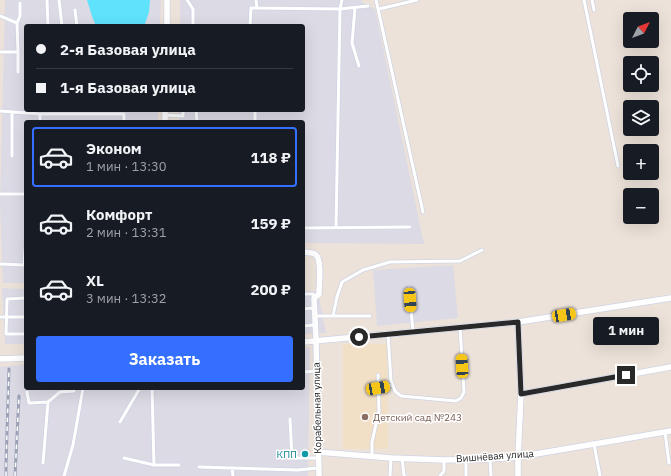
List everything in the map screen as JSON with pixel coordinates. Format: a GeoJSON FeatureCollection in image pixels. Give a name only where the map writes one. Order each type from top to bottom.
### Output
{"type":"FeatureCollection","features":[{"type":"Feature","properties":{"kind":"street"},"geometry":{"type":"LineString","coordinates":[[167,0],[167,24]]}},
{"type":"Feature","properties":{"kind":"street","name":"Корабельная улица"},"geometry":{"type":"LineString","coordinates":[[305,252],[317,255],[320,261],[319,294],[314,298],[317,371],[318,476]]}},
{"type":"Feature","properties":{"kind":"street"},"geometry":{"type":"LineString","coordinates":[[305,342],[518,322],[671,298]]}},
{"type":"Feature","properties":{"kind":"street"},"geometry":{"type":"LineString","coordinates":[[518,322],[521,394],[518,476]]}},
{"type":"Feature","properties":{"kind":"street"},"geometry":{"type":"LineString","coordinates":[[0,359],[24,358]]}},
{"type":"Feature","properties":{"kind":"street"},"geometry":{"type":"LineString","coordinates":[[521,394],[671,367]]}},
{"type":"Feature","properties":{"kind":"street","name":"Вишнёвая улица"},"geometry":{"type":"LineString","coordinates":[[318,455],[444,460],[518,457],[668,432]]}},
{"type":"Feature","properties":{"kind":"lane"},"geometry":{"type":"LineString","coordinates":[[47,0],[48,24]]}},
{"type":"Feature","properties":{"kind":"lane"},"geometry":{"type":"LineString","coordinates":[[59,0],[62,24]]}},
{"type":"Feature","properties":{"kind":"lane"},"geometry":{"type":"LineString","coordinates":[[187,0],[193,9],[193,24]]}},
{"type":"Feature","properties":{"kind":"lane"},"geometry":{"type":"LineString","coordinates":[[256,0],[257,8]]}},
{"type":"Feature","properties":{"kind":"lane"},"geometry":{"type":"LineString","coordinates":[[336,228],[340,9],[342,0]]}},
{"type":"Feature","properties":{"kind":"lane"},"geometry":{"type":"LineString","coordinates":[[376,0],[423,212]]}},
{"type":"Feature","properties":{"kind":"lane"},"geometry":{"type":"LineString","coordinates":[[379,9],[417,0]]}},
{"type":"Feature","properties":{"kind":"lane"},"geometry":{"type":"LineString","coordinates":[[584,0],[618,166]]}},
{"type":"Feature","properties":{"kind":"lane"},"geometry":{"type":"LineString","coordinates":[[592,0],[594,10]]}},
{"type":"Feature","properties":{"kind":"lane"},"geometry":{"type":"LineString","coordinates":[[18,72],[17,22],[20,16],[20,3]]}},
{"type":"Feature","properties":{"kind":"lane"},"geometry":{"type":"LineString","coordinates":[[250,24],[251,8],[340,9],[368,6]]}},
{"type":"Feature","properties":{"kind":"lane"},"geometry":{"type":"LineString","coordinates":[[355,8],[352,43],[359,66]]}},
{"type":"Feature","properties":{"kind":"lane"},"geometry":{"type":"LineString","coordinates":[[75,10],[77,24]]}},
{"type":"Feature","properties":{"kind":"lane"},"geometry":{"type":"LineString","coordinates":[[0,16],[17,22]]}},
{"type":"Feature","properties":{"kind":"lane"},"geometry":{"type":"LineString","coordinates":[[0,52],[18,52]]}},
{"type":"Feature","properties":{"kind":"lane"},"geometry":{"type":"LineString","coordinates":[[0,111],[40,114],[124,114],[124,120]]}},
{"type":"Feature","properties":{"kind":"lane"},"geometry":{"type":"LineString","coordinates":[[12,112],[12,156]]}},
{"type":"Feature","properties":{"kind":"lane"},"geometry":{"type":"LineString","coordinates":[[165,112],[183,116],[183,112]]}},
{"type":"Feature","properties":{"kind":"lane"},"geometry":{"type":"LineString","coordinates":[[40,114],[40,120]]}},
{"type":"Feature","properties":{"kind":"lane"},"geometry":{"type":"LineString","coordinates":[[0,194],[24,194]]}},
{"type":"Feature","properties":{"kind":"lane"},"geometry":{"type":"LineString","coordinates":[[305,228],[410,227]]}},
{"type":"Feature","properties":{"kind":"lane"},"geometry":{"type":"LineString","coordinates":[[333,316],[342,282],[363,270],[390,262],[460,261],[482,250]]}},
{"type":"Feature","properties":{"kind":"lane"},"geometry":{"type":"LineString","coordinates":[[0,264],[24,264]]}},
{"type":"Feature","properties":{"kind":"lane"},"geometry":{"type":"LineString","coordinates":[[409,288],[413,331]]}},
{"type":"Feature","properties":{"kind":"lane"},"geometry":{"type":"LineString","coordinates":[[305,294],[313,294],[314,298]]}},
{"type":"Feature","properties":{"kind":"lane"},"geometry":{"type":"LineString","coordinates":[[24,298],[7,298],[6,317],[6,334],[24,334]]}},
{"type":"Feature","properties":{"kind":"lane"},"geometry":{"type":"LineString","coordinates":[[305,309],[314,308]]}},
{"type":"Feature","properties":{"kind":"lane"},"geometry":{"type":"LineString","coordinates":[[315,316],[370,316]]}},
{"type":"Feature","properties":{"kind":"lane"},"geometry":{"type":"LineString","coordinates":[[0,317],[24,317]]}},
{"type":"Feature","properties":{"kind":"lane"},"geometry":{"type":"LineString","coordinates":[[305,326],[315,325]]}},
{"type":"Feature","properties":{"kind":"lane"},"geometry":{"type":"LineString","coordinates":[[388,334],[391,381],[395,391],[401,396],[456,401],[461,398],[464,392],[460,327]]}},
{"type":"Feature","properties":{"kind":"lane"},"geometry":{"type":"LineString","coordinates":[[305,372],[317,371]]}},
{"type":"Feature","properties":{"kind":"lane"},"geometry":{"type":"LineString","coordinates":[[372,456],[372,442],[379,411],[378,375]]}},
{"type":"Feature","properties":{"kind":"lane"},"geometry":{"type":"LineString","coordinates":[[378,388],[393,385]]}},
{"type":"Feature","properties":{"kind":"lane"},"geometry":{"type":"LineString","coordinates":[[27,392],[29,403],[48,402],[60,392],[74,390]]}},
{"type":"Feature","properties":{"kind":"lane"},"geometry":{"type":"LineString","coordinates":[[64,476],[73,445],[83,390]]}},
{"type":"Feature","properties":{"kind":"lane"},"geometry":{"type":"LineString","coordinates":[[120,422],[139,390]]}},
{"type":"Feature","properties":{"kind":"lane"},"geometry":{"type":"LineString","coordinates":[[152,390],[154,465]]}},
{"type":"Feature","properties":{"kind":"lane"},"geometry":{"type":"LineString","coordinates":[[43,463],[48,402]]}},
{"type":"Feature","properties":{"kind":"lane"},"geometry":{"type":"LineString","coordinates":[[290,419],[292,458],[318,455]]}},
{"type":"Feature","properties":{"kind":"lane"},"geometry":{"type":"LineString","coordinates":[[668,432],[669,463]]}},
{"type":"Feature","properties":{"kind":"lane"},"geometry":{"type":"LineString","coordinates":[[594,444],[600,476]]}},
{"type":"Feature","properties":{"kind":"lane"},"geometry":{"type":"LineString","coordinates":[[124,458],[154,465],[179,465]]}},
{"type":"Feature","properties":{"kind":"lane"},"geometry":{"type":"LineString","coordinates":[[390,476],[391,458]]}},
{"type":"Feature","properties":{"kind":"lane"},"geometry":{"type":"LineString","coordinates":[[402,458],[405,476]]}},
{"type":"Feature","properties":{"kind":"lane"},"geometry":{"type":"LineString","coordinates":[[490,458],[491,476]]}},
{"type":"Feature","properties":{"kind":"lane"},"geometry":{"type":"LineString","coordinates":[[440,476],[444,471],[444,460]]}},
{"type":"Feature","properties":{"kind":"lane"},"geometry":{"type":"LineString","coordinates":[[466,460],[466,476]]}},
{"type":"Feature","properties":{"kind":"lane"},"geometry":{"type":"LineString","coordinates":[[199,467],[298,470],[318,468]]}},
{"type":"Feature","properties":{"kind":"lane"},"geometry":{"type":"LineString","coordinates":[[232,468],[233,476]]}},
{"type":"Feature","properties":{"kind":"shaded area"},"geometry":{"type":"Polygon","coordinates":[[[5,0],[161,0],[160,24],[24,24],[24,112],[158,112],[158,120],[24,120],[24,283],[3,283],[0,204],[5,0]]]}},
{"type":"Feature","properties":{"kind":"shaded area"},"geometry":{"type":"Polygon","coordinates":[[[180,0],[362,0],[362,2],[375,9],[424,244],[305,243],[305,120],[179,120],[179,112],[305,112],[305,24],[180,24],[180,0]]]}},
{"type":"Feature","properties":{"kind":"shaded area"},"geometry":{"type":"Polygon","coordinates":[[[453,265],[458,318],[377,326],[373,270],[453,265]]]}},
{"type":"Feature","properties":{"kind":"shaded area"},"geometry":{"type":"Polygon","coordinates":[[[2,288],[24,289],[24,344],[5,344],[2,288]]]}},
{"type":"Feature","properties":{"kind":"shaded area"},"geometry":{"type":"Polygon","coordinates":[[[305,291],[318,292],[326,333],[305,334],[305,291]]]}},
{"type":"Feature","properties":{"kind":"shaded area","name":"Детский сад №243"},"geometry":{"type":"Polygon","coordinates":[[[343,344],[387,344],[388,449],[343,449],[343,344]]]}},
{"type":"Feature","properties":{"kind":"shaded area"},"geometry":{"type":"Polygon","coordinates":[[[310,347],[308,476],[0,476],[0,367],[24,364],[24,390],[305,390],[305,348],[310,347]]]}},
{"type":"Feature","properties":{"kind":"water"},"geometry":{"type":"Polygon","coordinates":[[[87,0],[150,0],[149,12],[145,24],[95,24],[87,0]]]}},
{"type":"Feature","properties":{"kind":"railway"},"geometry":{"type":"LineString","coordinates":[[6,476],[9,369]]}},
{"type":"Feature","properties":{"kind":"railway"},"geometry":{"type":"LineString","coordinates":[[15,476],[19,396]]}},
{"type":"Feature","properties":{"kind":"place","name":"Детский сад №243"},"geometry":{"type":"Point","coordinates":[365,417]}},
{"type":"Feature","properties":{"kind":"place","name":"КПП"},"geometry":{"type":"Point","coordinates":[305,454]}},
{"type":"Feature","properties":{"kind":"route"},"geometry":{"type":"LineString","coordinates":[[359,337],[518,322],[521,394],[626,375]]}}]}
